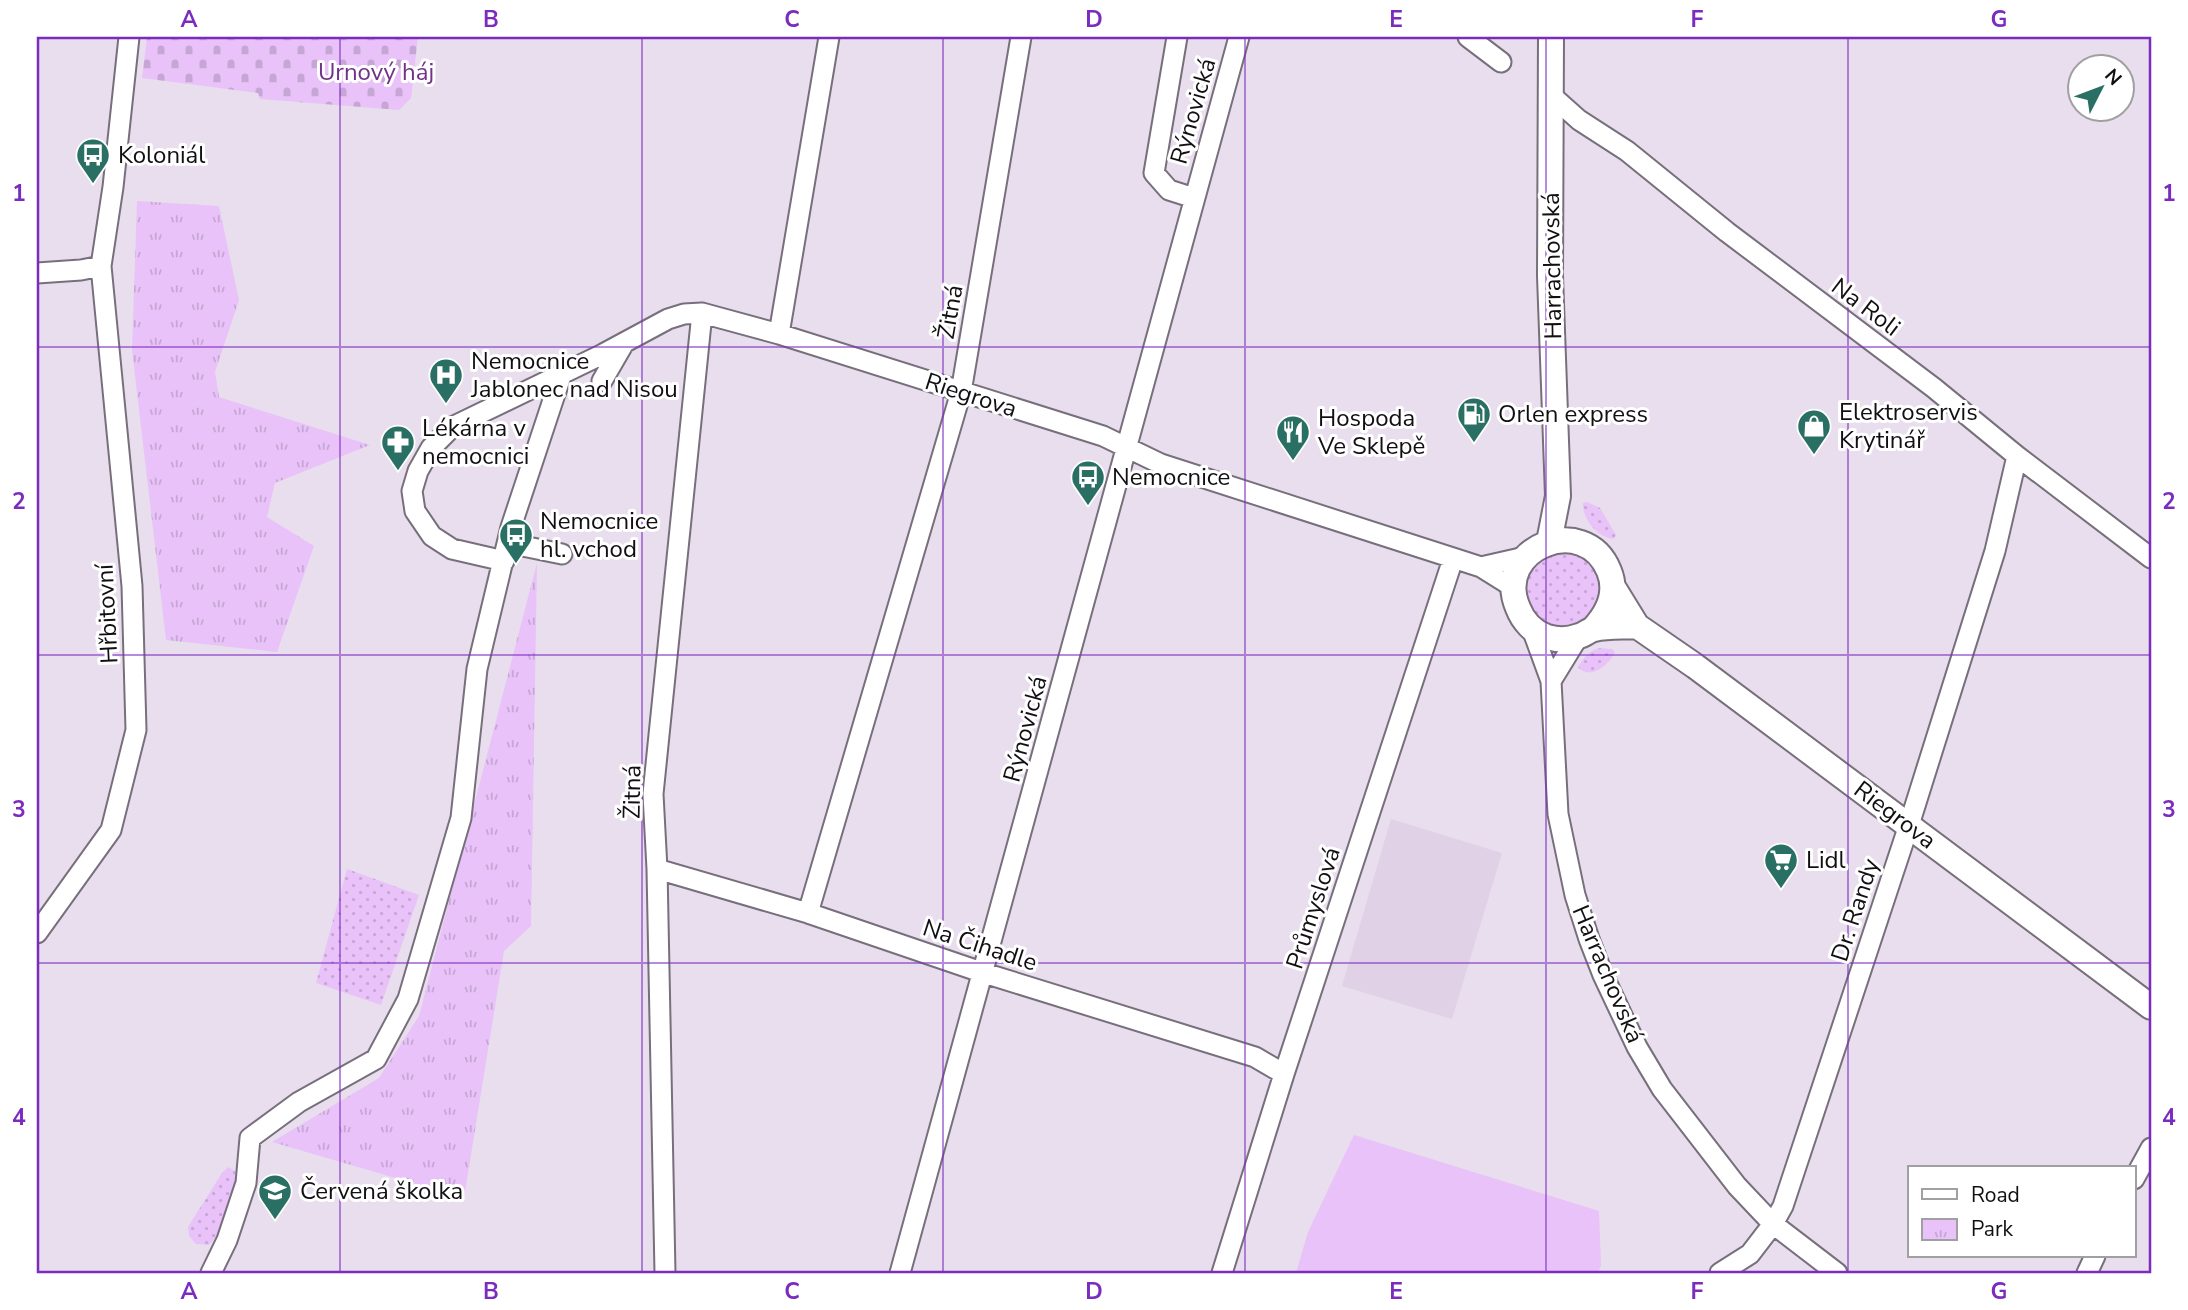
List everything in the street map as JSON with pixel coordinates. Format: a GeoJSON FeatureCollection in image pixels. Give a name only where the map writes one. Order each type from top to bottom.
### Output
{"type":"FeatureCollection","features":[{"type":"Feature","properties":{"kind":"street","name":"Hřbitovní"},"geometry":{"type":"LineString","coordinates":[[37,933],[111,830],[136,730],[132,586],[101,266],[113,187],[129,37]]}},
{"type":"Feature","properties":{"kind":"street"},"geometry":{"type":"LineString","coordinates":[[779,334],[829,37]]}},
{"type":"Feature","properties":{"kind":"street","name":"Žitná"},"geometry":{"type":"LineString","coordinates":[[808,913],[961,391],[1021,37]]}},
{"type":"Feature","properties":{"kind":"street","name":"Rýnovická"},"geometry":{"type":"LineString","coordinates":[[1177,37],[1154,173],[1168,190],[1194,198]]}},
{"type":"Feature","properties":{"kind":"street","name":"Rýnovická"},"geometry":{"type":"LineString","coordinates":[[900,1273],[1239,37]]}},
{"type":"Feature","properties":{"kind":"street"},"geometry":{"type":"LineString","coordinates":[[1468,37],[1501,62]]}},
{"type":"Feature","properties":{"kind":"street","name":"Harrachovská"},"geometry":{"type":"LineString","coordinates":[[1549,542],[1558,496],[1550,276],[1551,37]]}},
{"type":"Feature","properties":{"kind":"street","name":"Na Roli"},"geometry":{"type":"LineString","coordinates":[[1551,95],[1579,120],[1627,152],[1738,241],[1934,388],[2017,456],[2151,558]]}},
{"type":"Feature","properties":{"kind":"street"},"geometry":{"type":"LineString","coordinates":[[37,273],[101,266]]}},
{"type":"Feature","properties":{"kind":"street","name":"Riegrova"},"geometry":{"type":"LineString","coordinates":[[562,554],[452,549],[432,536],[415,511],[412,491],[418,471],[432,448],[452,427],[668,319],[684,314],[702,313],[779,334],[1103,436],[1161,464],[1481,567],[1513,587]]}},
{"type":"Feature","properties":{"kind":"street","name":"Žitná"},"geometry":{"type":"LineString","coordinates":[[665,1273],[657,869],[653,794],[702,313]]}},
{"type":"Feature","properties":{"kind":"street"},"geometry":{"type":"LineString","coordinates":[[603,381],[625,342]]}},
{"type":"Feature","properties":{"kind":"street"},"geometry":{"type":"LineString","coordinates":[[211,1273],[227,1240],[246,1183],[250,1138],[299,1102],[376,1059],[408,999],[461,818],[477,669],[511,527],[562,373]]}},
{"type":"Feature","properties":{"kind":"street","name":"Dr. Randy"},"geometry":{"type":"LineString","coordinates":[[1720,1273],[1751,1254],[1783,1206],[1909,825],[1995,551],[2017,456]]}},
{"type":"Feature","properties":{"kind":"street","name":"Harrachovská"},"geometry":{"type":"LineString","coordinates":[[1558,496],[1578,542]]}},
{"type":"Feature","properties":{"kind":"street"},"geometry":{"type":"LineString","coordinates":[[1549,542],[1578,542]]}},
{"type":"Feature","properties":{"kind":"street","name":"Riegrova"},"geometry":{"type":"LineString","coordinates":[[1481,567],[1525,557],[1549,542]]}},
{"type":"Feature","properties":{"kind":"street","name":"Riegrova"},"geometry":{"type":"LineString","coordinates":[[1578,542],[1591,548],[1602,559],[1609,571],[1613,587],[1637,626],[1695,666],[2151,1007]]}},
{"type":"Feature","properties":{"kind":"street"},"geometry":{"type":"LineString","coordinates":[[1525,557],[1517,571],[1513,587],[1518,610],[1532,629],[1546,636],[1562,639],[1637,626]]}},
{"type":"Feature","properties":{"kind":"street","name":"Průmyslová"},"geometry":{"type":"LineString","coordinates":[[1222,1273],[1284,1074],[1453,559]]}},
{"type":"Feature","properties":{"kind":"street"},"geometry":{"type":"LineString","coordinates":[[1552,681],[1586,633],[1605,617],[1611,603],[1613,587]]}},
{"type":"Feature","properties":{"kind":"street","name":"Harrachovská"},"geometry":{"type":"LineString","coordinates":[[1532,629],[1552,681],[1558,814],[1575,895],[1598,963],[1637,1047],[1662,1089],[1737,1186],[1773,1224]]}},
{"type":"Feature","properties":{"kind":"street","name":"Na Čihadle"},"geometry":{"type":"LineString","coordinates":[[657,869],[808,913],[984,973],[1255,1057],[1284,1074]]}},
{"type":"Feature","properties":{"kind":"street"},"geometry":{"type":"LineString","coordinates":[[2136,1175],[2151,1149]]}},
{"type":"Feature","properties":{"kind":"street"},"geometry":{"type":"LineString","coordinates":[[1773,1224],[1837,1273]]}},
{"type":"Feature","properties":{"kind":"shaded area"},"geometry":{"type":"Polygon","coordinates":[[[1391,819],[1502,853],[1452,1019],[1342,986],[1391,819]]]}},
{"type":"Feature","properties":{"kind":"green space","name":"Urnový háj"},"geometry":{"type":"Polygon","coordinates":[[[147,37],[418,37],[411,98],[399,110],[260,99],[258,93],[142,78],[147,37]]]}},
{"type":"Feature","properties":{"kind":"green space"},"geometry":{"type":"Polygon","coordinates":[[[137,201],[219,206],[239,300],[215,372],[219,397],[370,445],[275,483],[267,517],[314,546],[277,652],[166,640],[132,350],[137,201]]]}},
{"type":"Feature","properties":{"kind":"green space"},"geometry":{"type":"Polygon","coordinates":[[[1583,503],[1600,508],[1616,535],[1614,539],[1602,535],[1592,527],[1583,509],[1583,503]]]}},
{"type":"Feature","properties":{"kind":"green space"},"geometry":{"type":"Polygon","coordinates":[[[1556,553],[1570,553],[1584,559],[1594,569],[1600,590],[1594,611],[1584,621],[1570,627],[1556,627],[1542,621],[1532,611],[1526,597],[1526,583],[1532,569],[1542,559],[1556,553]]]}},
{"type":"Feature","properties":{"kind":"green space"},"geometry":{"type":"Polygon","coordinates":[[[537,563],[531,926],[504,951],[464,1198],[272,1142],[379,1078],[419,1016],[537,563]]]}},
{"type":"Feature","properties":{"kind":"green space"},"geometry":{"type":"Polygon","coordinates":[[[1600,648],[1612,649],[1615,652],[1604,666],[1593,672],[1583,671],[1578,667],[1587,655],[1600,648]]]}},
{"type":"Feature","properties":{"kind":"green space"},"geometry":{"type":"Polygon","coordinates":[[[347,869],[419,895],[381,1005],[316,983],[347,869]]]}},
{"type":"Feature","properties":{"kind":"green space"},"geometry":{"type":"Polygon","coordinates":[[[1354,1135],[1599,1211],[1601,1265],[1598,1273],[1296,1273],[1308,1232],[1354,1135]]]}},
{"type":"Feature","properties":{"kind":"green space"},"geometry":{"type":"Polygon","coordinates":[[[228,1167],[235,1171],[235,1179],[232,1199],[224,1221],[209,1245],[196,1244],[189,1236],[188,1227],[228,1167]]]}},
{"type":"Feature","properties":{"kind":"place","name":"Koloniál"},"geometry":{"type":"Point","coordinates":[93,185]}},
{"type":"Feature","properties":{"kind":"place","name":"Nemocnice Jablonec nad Nisou"},"geometry":{"type":"Point","coordinates":[446,405]}},
{"type":"Feature","properties":{"kind":"place","name":"Orlen express"},"geometry":{"type":"Point","coordinates":[1474,444]}},
{"type":"Feature","properties":{"kind":"place","name":"Elektroservis Krytinář"},"geometry":{"type":"Point","coordinates":[1814,456]}},
{"type":"Feature","properties":{"kind":"place","name":"Hospoda Ve Sklepě"},"geometry":{"type":"Point","coordinates":[1293,462]}},
{"type":"Feature","properties":{"kind":"place","name":"Lékárna v nemocnici"},"geometry":{"type":"Point","coordinates":[398,472]}},
{"type":"Feature","properties":{"kind":"place","name":"Nemocnice"},"geometry":{"type":"Point","coordinates":[1088,507]}},
{"type":"Feature","properties":{"kind":"place","name":"Nemocnice hl. vchod"},"geometry":{"type":"Point","coordinates":[516,565]}},
{"type":"Feature","properties":{"kind":"place","name":"Lidl"},"geometry":{"type":"Point","coordinates":[1781,890]}},
{"type":"Feature","properties":{"kind":"place","name":"Červená školka"},"geometry":{"type":"Point","coordinates":[275,1221]}}]}
